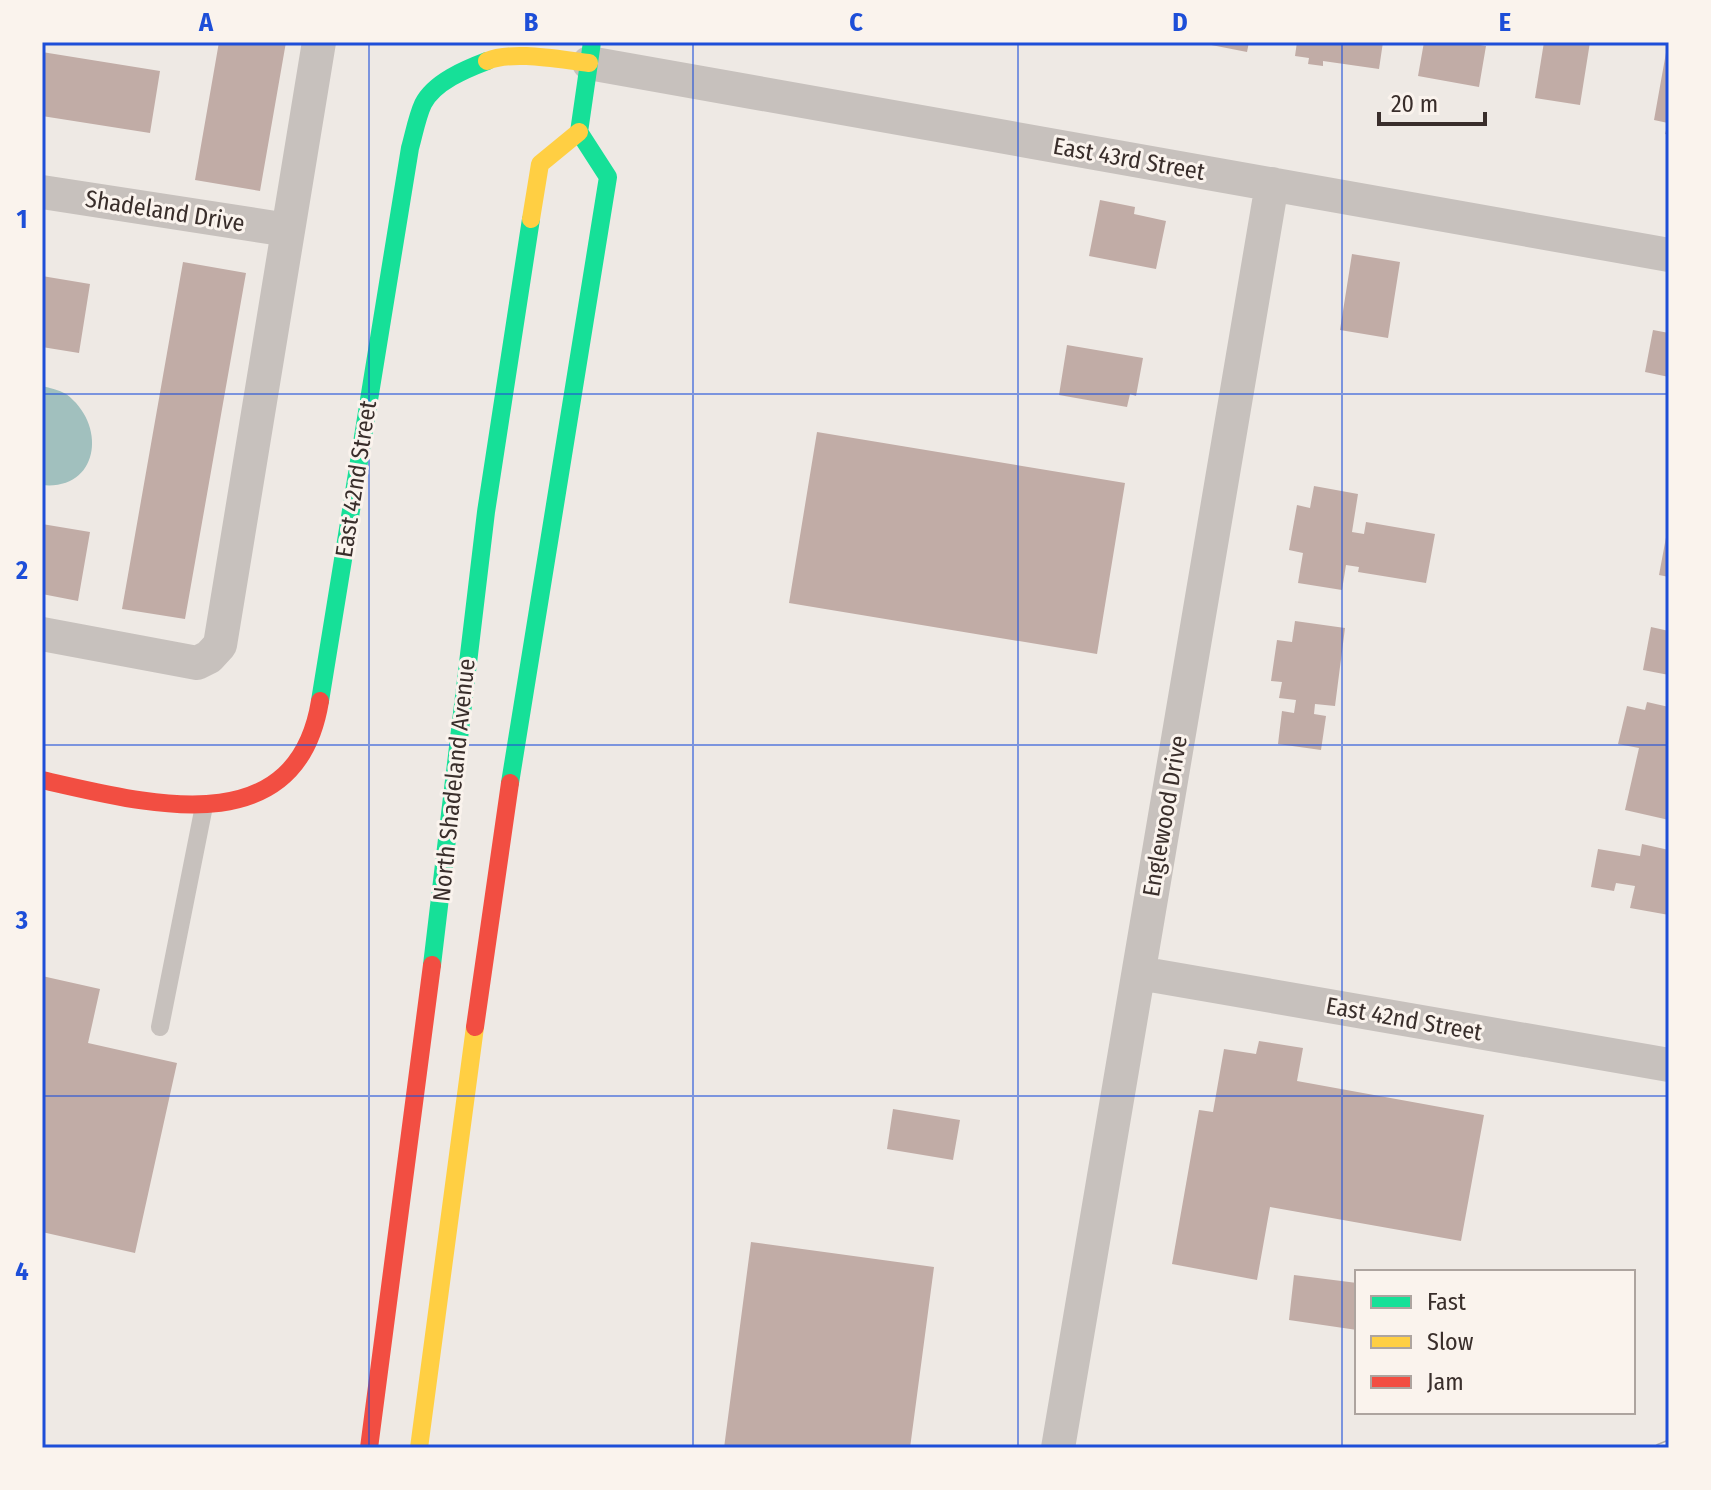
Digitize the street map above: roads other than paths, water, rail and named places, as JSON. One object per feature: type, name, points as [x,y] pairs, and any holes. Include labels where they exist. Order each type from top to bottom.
[{"type":"main road","points":[[579,132],[590,53]]},
{"type":"main road","name":"East 42nd Street","points":[[42,780],[149,802],[204,806],[233,804],[253,797],[276,784],[292,767],[318,712],[410,148],[424,102],[439,87],[465,70],[494,58],[590,53]]},
{"type":"main road","name":"North Shadeland Avenue","points":[[369,1448],[441,900],[486,512],[540,164],[579,132],[608,177],[500,845],[419,1448]]},
{"type":"street","points":[[42,634],[197,663],[217,650],[223,635],[319,42]]},
{"type":"street","name":"East 43rd Street","points":[[590,53],[1272,184],[1669,255]]},
{"type":"street","name":"Englewood Drive","points":[[1058,1448],[1272,184]]},
{"type":"street","name":"Shadeland Drive","points":[[42,192],[288,230]]},
{"type":"street","name":"East 42nd Street","points":[[1139,973],[1669,1065]]},
{"type":"lane","points":[[160,1027],[204,806]]},
{"type":"water","points":[[42,386],[66,394],[79,407],[88,422],[92,438],[86,467],[76,478],[61,484],[42,485]]},
{"type":"railway","points":[[1659,1448],[1669,1444]]}]
